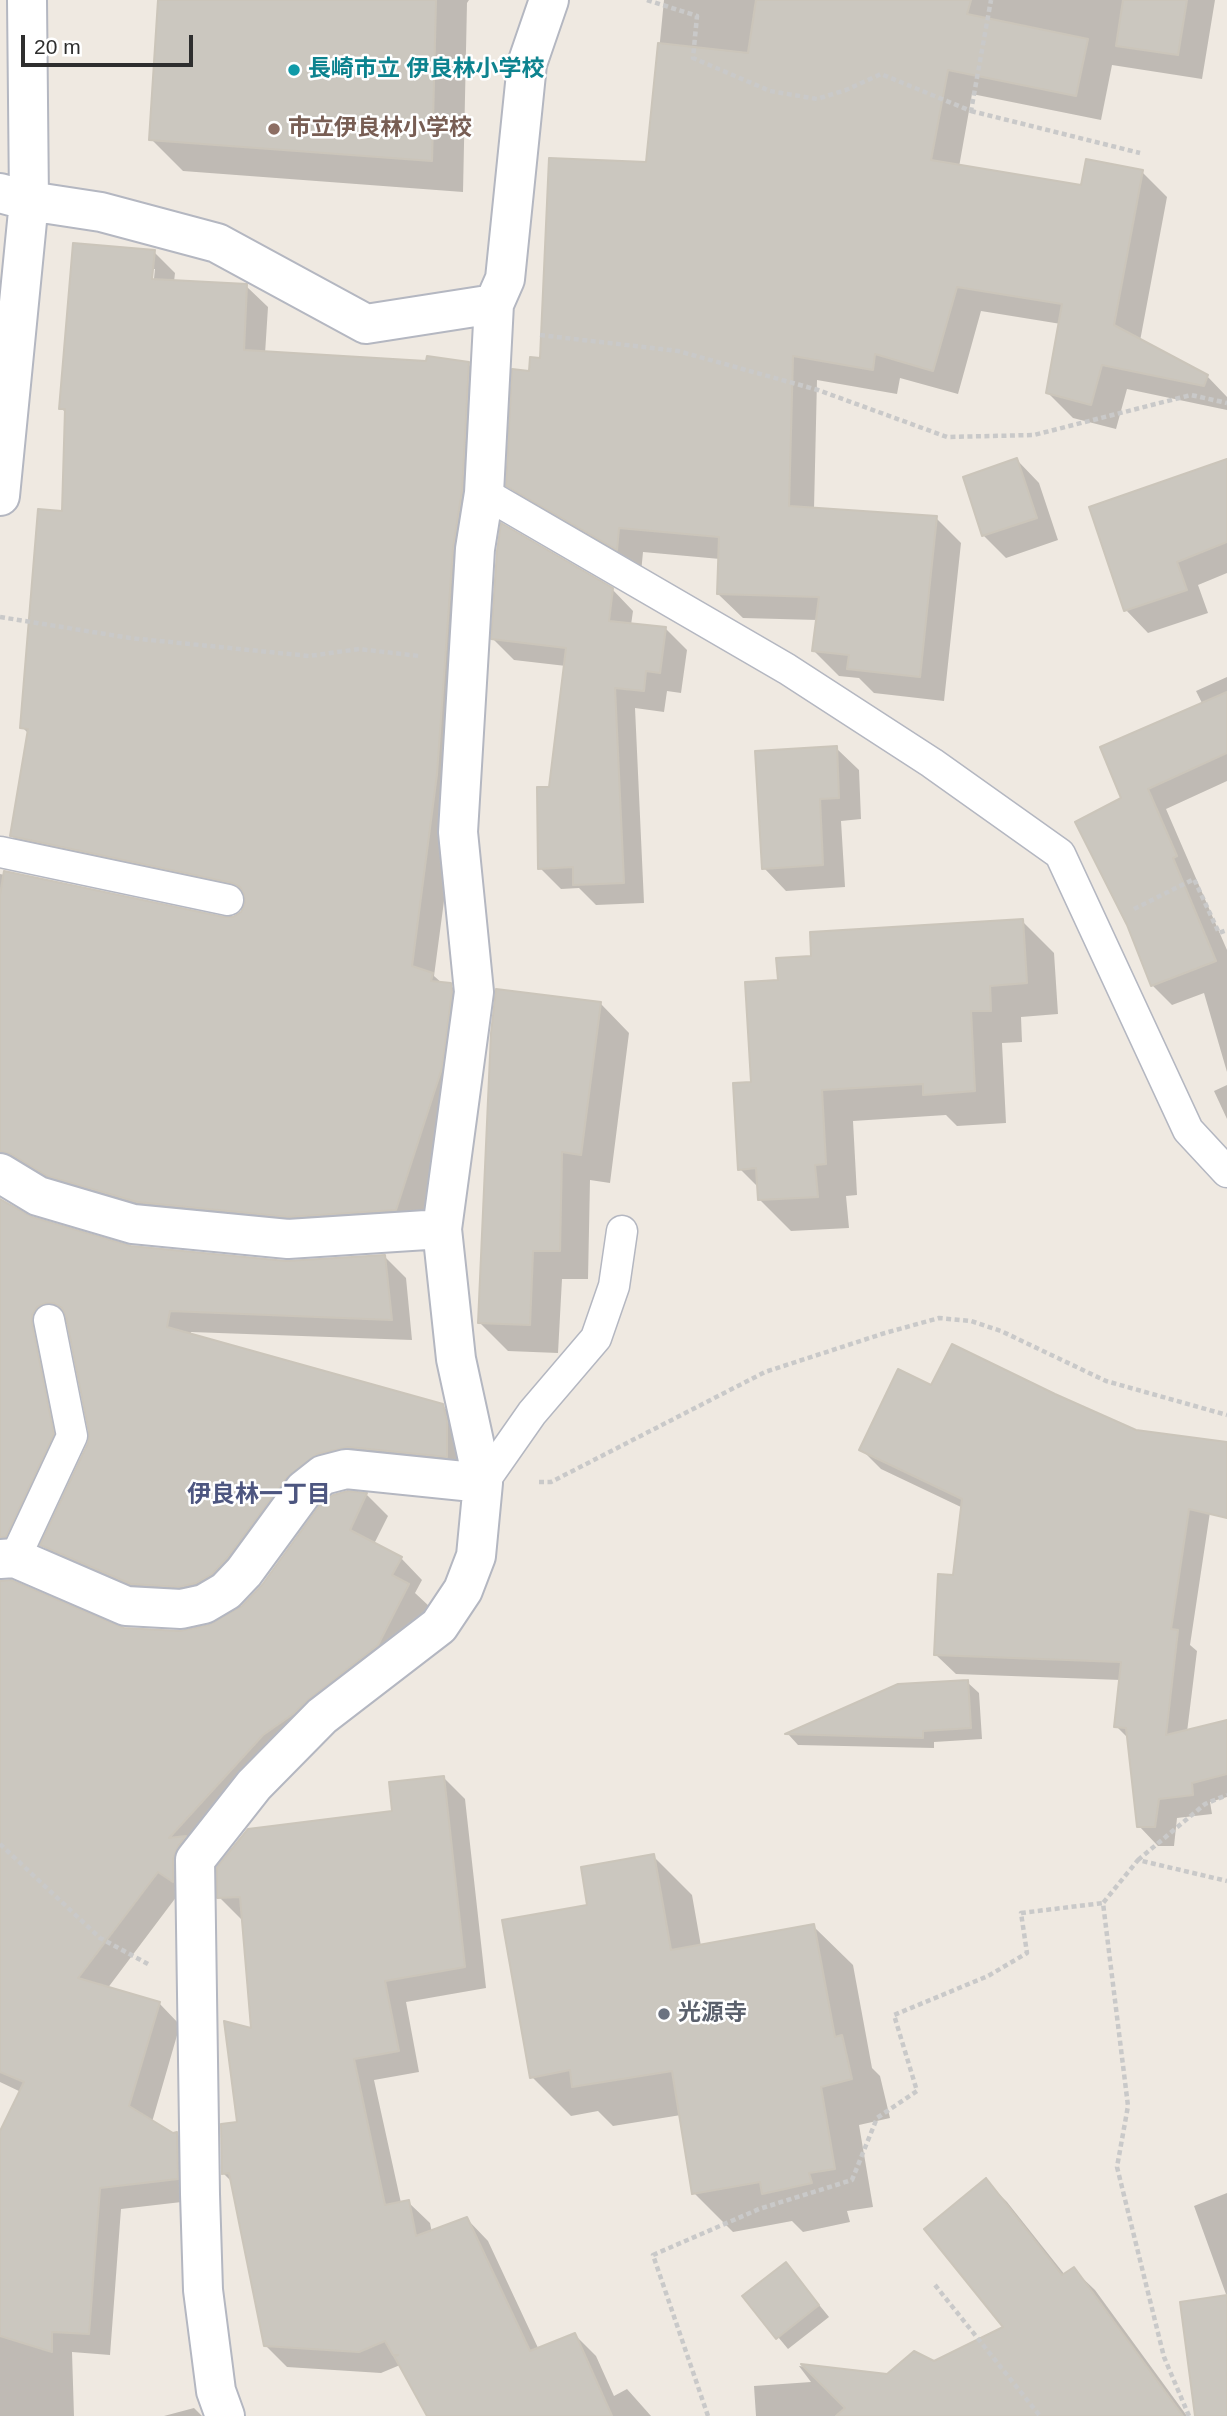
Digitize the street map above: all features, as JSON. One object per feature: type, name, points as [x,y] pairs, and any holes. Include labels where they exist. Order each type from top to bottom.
[{"type":"street","points":[[0,496],[14,197],[27,0]]},
{"type":"street","points":[[225,2416],[216,2391],[204,2290],[195,1860],[254,1785],[322,1716],[439,1626],[463,1590],[476,1556],[482,1483],[456,1359],[442,1229],[474,992],[458,832],[475,549],[484,493],[494,304],[505,279],[527,64],[548,0]]},
{"type":"street","points":[[14,197],[101,212],[216,243],[366,324],[494,304]]},
{"type":"street","points":[[0,1173],[38,1196],[133,1224],[288,1239],[442,1229]]},
{"type":"street","points":[[8,1559],[127,1606],[181,1609],[204,1604],[226,1591],[244,1572],[304,1490],[323,1475],[346,1469],[482,1483]]},
{"type":"lane","points":[[484,493],[787,669],[932,763],[1060,854],[1188,1130],[1227,1172]]},
{"type":"lane","points":[[0,852],[228,900]]},
{"type":"lane","points":[[482,1483],[532,1413],[596,1338],[614,1286],[622,1231]]},
{"type":"lane","points":[[8,1559],[72,1436],[49,1320]]},
{"type":"path","points":[[647,0],[697,16],[693,58],[770,91],[817,99],[846,90],[881,74],[971,111],[1140,152]]},
{"type":"path","points":[[971,111],[991,0]]},
{"type":"path","points":[[494,304],[516,332],[678,351],[818,390],[947,437],[1034,435],[1191,395],[1227,403]]},
{"type":"path","points":[[0,617],[130,638],[309,656],[359,649],[467,662]]},
{"type":"path","points":[[1094,928],[1194,879],[1219,933],[1227,930]]},
{"type":"path","points":[[482,1483],[551,1482],[765,1372],[939,1318],[971,1321],[1001,1331],[1106,1381],[1227,1415]]},
{"type":"path","points":[[708,2416],[653,2255],[759,2209],[852,2180],[877,2118],[917,2091],[894,2015],[988,1976],[1027,1953],[1021,1913],[1103,1903],[1138,1860],[1205,1804],[1227,1795]]},
{"type":"path","points":[[0,1844],[100,1938],[197,1992]]},
{"type":"path","points":[[1138,1860],[1227,1881]]},
{"type":"path","points":[[1103,1903],[1128,2106],[1116,2167],[1164,2357],[1189,2416]]},
{"type":"path","points":[[935,2285],[1040,2416]]},
{"type":"building","name":"長崎市立 伊良林小学校","points":[[158,0],[436,0],[432,161],[149,140]]},
{"type":"building","points":[[756,0],[971,0],[967,14],[1088,39],[1076,96],[948,70],[931,160],[1081,185],[1086,159],[1143,170],[1114,325],[1208,375],[1204,386],[1102,365],[1091,405],[1046,393],[1062,304],[957,287],[933,371],[875,354],[873,370],[793,356],[789,506],[937,516],[920,677],[847,669],[849,655],[812,651],[819,597],[717,594],[719,537],[619,528],[617,550],[506,486],[512,369],[529,371],[530,357],[540,358],[549,158],[646,162],[658,43],[748,53]]},
{"type":"building","points":[[1123,0],[1187,0],[1178,55],[1116,46]]},
{"type":"building","points":[[73,243],[155,250],[152,279],[247,284],[244,350],[426,361],[427,356],[469,362],[462,491],[453,548],[437,774],[412,966],[433,973],[431,981],[451,983],[452,992],[442,1068],[396,1210],[288,1217],[137,1202],[47,1176],[11,1154],[0,1151],[0,895],[4,871],[224,917],[233,917],[241,912],[245,903],[240,887],[232,883],[10,836],[28,729],[20,728],[38,509],[62,511],[65,409],[59,409]]},
{"type":"building","points":[[1017,458],[1037,518],[982,536],[963,477]]},
{"type":"building","points":[[1227,459],[1227,542],[1177,562],[1187,590],[1124,611],[1089,507]]},
{"type":"building","points":[[501,523],[613,588],[609,621],[666,627],[660,673],[646,671],[644,691],[615,688],[624,883],[573,885],[573,867],[538,869],[537,787],[549,787],[566,648],[491,639]]},
{"type":"building","points":[[1227,692],[1227,753],[1148,789],[1177,856],[1173,858],[1216,961],[1151,986],[1127,925],[1075,822],[1121,798],[1100,747]]},
{"type":"building","points":[[837,746],[839,798],[820,799],[823,865],[762,869],[755,751]]},
{"type":"building","points":[[1023,919],[1027,983],[990,986],[991,1011],[971,1011],[975,1091],[923,1095],[923,1084],[822,1090],[826,1164],[815,1165],[818,1197],[758,1200],[756,1168],[738,1170],[733,1083],[751,1082],[745,982],[778,980],[776,958],[811,956],[810,932]]},
{"type":"building","points":[[496,989],[601,1002],[581,1155],[562,1152],[560,1251],[533,1251],[530,1325],[478,1323],[491,1033]]},
{"type":"building","points":[[0,1199],[32,1217],[131,1246],[286,1261],[385,1255],[392,1320],[170,1311],[167,1327],[443,1404],[447,1421],[447,1457],[348,1447],[317,1454],[287,1477],[212,1574],[196,1583],[179,1587],[131,1584],[40,1545],[88,1443],[89,1433],[66,1317],[62,1308],[54,1303],[46,1303],[37,1307],[32,1315],[32,1323],[54,1434],[6,1537],[0,1537]]},
{"type":"building","points":[[952,1344],[1136,1430],[1227,1442],[1227,1518],[1189,1509],[1171,1629],[1178,1630],[1166,1735],[1227,1720],[1227,1774],[1192,1783],[1193,1795],[1159,1799],[1155,1827],[1137,1827],[1126,1728],[1114,1727],[1121,1662],[934,1655],[938,1574],[953,1575],[962,1499],[859,1450],[898,1369],[931,1385]]},
{"type":"building","points":[[348,1491],[367,1493],[350,1530],[402,1557],[392,1575],[409,1584],[378,1645],[263,1735],[169,1838],[186,1836],[173,1859],[173,1882],[158,1872],[78,1978],[160,2002],[129,2106],[173,2133],[177,2132],[178,2179],[100,2188],[89,2334],[52,2332],[52,2352],[0,2336],[0,2131],[24,2082],[0,2072],[0,1581],[11,1580],[124,1628],[180,1631],[209,1625],[242,1606],[262,1585],[320,1505],[333,1495]]},
{"type":"building","points":[[968,1680],[971,1728],[923,1731],[923,1738],[785,1734],[898,1684]]},
{"type":"building","points":[[444,1776],[465,1967],[385,1981],[399,2051],[354,2059],[385,2205],[409,2200],[416,2236],[467,2217],[530,2351],[575,2333],[612,2416],[427,2416],[394,2356],[398,2355],[393,2355],[385,2341],[359,2352],[264,2346],[229,2173],[222,2174],[221,2124],[237,2122],[224,2021],[251,2028],[240,1897],[217,1898],[217,1867],[248,1829],[392,1811],[389,1782]]},
{"type":"building","name":"光源寺","points":[[654,1854],[671,1950],[814,1924],[835,2037],[842,2035],[852,2079],[821,2087],[835,2169],[809,2173],[812,2183],[762,2194],[760,2182],[692,2194],[672,2071],[572,2087],[570,2070],[530,2078],[502,1920],[587,1905],[581,1867]]},
{"type":"building","points":[[986,2178],[1062,2275],[1074,2267],[1183,2416],[836,2416],[845,2408],[801,2364],[887,2374],[914,2351],[934,2361],[1003,2327],[924,2229]]},
{"type":"building","points":[[786,2262],[819,2305],[776,2339],[742,2296]]},
{"type":"building","points":[[1227,2295],[1227,2416],[1195,2416],[1180,2302]]},
{"type":"place","name":"長崎市立 伊良林小学校","points":[[294,70]]},
{"type":"place","name":"市立伊良林小学校","points":[[274,129]]},
{"type":"place","name":"光源寺","points":[[664,2014]]},
{"type":"district","name":"伊良林一丁目","points":[[259,1495]]}]
